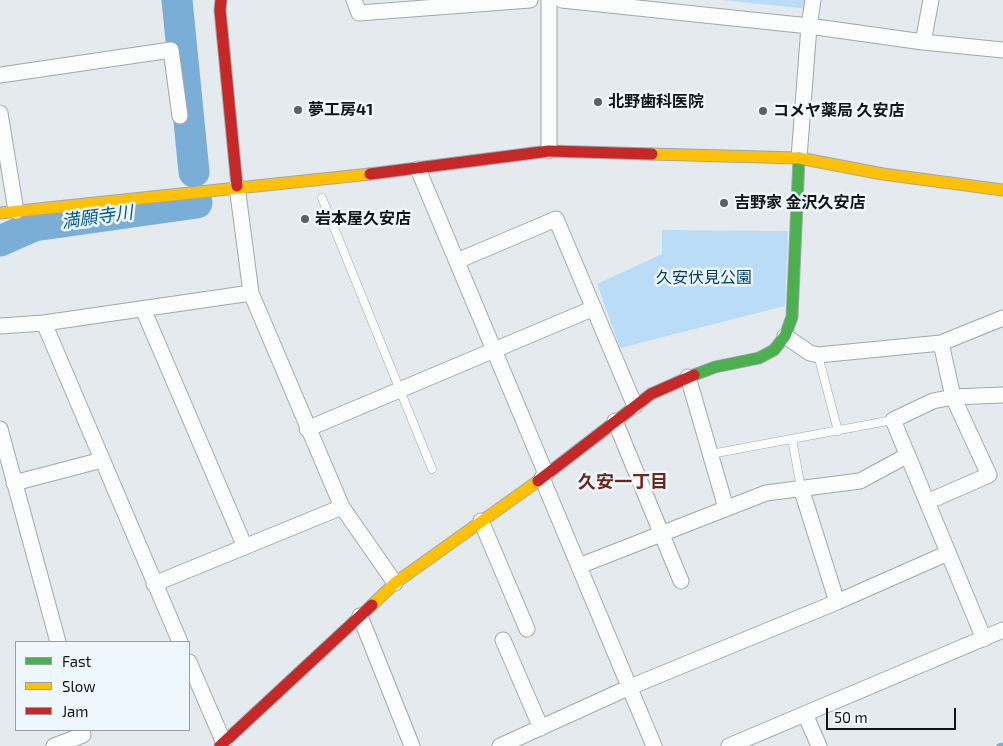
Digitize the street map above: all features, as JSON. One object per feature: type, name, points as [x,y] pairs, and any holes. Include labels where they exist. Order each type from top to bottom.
[{"type":"street","points":[[221,0],[220,10],[237,186],[251,293],[307,429],[342,506],[395,583]]},
{"type":"street","points":[[354,0],[359,13],[530,0]]},
{"type":"street","points":[[549,0],[549,150]]},
{"type":"street","points":[[562,0],[809,26],[924,42],[1003,50]]},
{"type":"street","points":[[190,664],[222,744],[395,583],[544,476],[651,394],[715,367],[759,358],[774,350],[785,336],[792,317],[799,158],[809,26],[813,0]]},
{"type":"street","points":[[924,42],[931,0]]},
{"type":"street","points":[[0,75],[171,50],[180,116]]},
{"type":"street","points":[[0,113],[16,211]]},
{"type":"street","points":[[0,213],[237,186],[418,169],[549,150],[799,158],[883,174],[1003,190]]},
{"type":"street","points":[[418,169],[654,746]]},
{"type":"street","points":[[457,261],[556,219],[635,406]]},
{"type":"street","points":[[0,326],[44,323],[251,293]]},
{"type":"street","points":[[307,429],[400,392],[594,308]]},
{"type":"street","points":[[143,309],[245,547]]},
{"type":"street","points":[[785,336],[810,353],[818,355],[941,343],[1003,318]]},
{"type":"street","points":[[44,323],[180,641]]},
{"type":"street","points":[[927,502],[989,475],[953,397],[941,343]]},
{"type":"street","points":[[688,377],[726,508]]},
{"type":"street","points":[[984,639],[893,420],[933,401],[953,397],[1003,395]]},
{"type":"street","points":[[614,421],[681,581]]},
{"type":"street","points":[[0,429],[58,641]]},
{"type":"street","points":[[579,566],[766,493],[860,481],[908,455]]},
{"type":"street","points":[[14,482],[102,460]]},
{"type":"street","points":[[801,488],[837,602]]},
{"type":"street","points":[[154,584],[342,506]]},
{"type":"street","points":[[481,521],[527,629]]},
{"type":"street","points":[[500,746],[630,688],[837,602],[948,553]]},
{"type":"street","points":[[359,617],[411,746]]},
{"type":"street","points":[[729,746],[1003,630]]},
{"type":"street","points":[[503,640],[541,728]]},
{"type":"street","points":[[805,714],[819,746]]},
{"type":"street","points":[[54,746],[83,737]]},
{"type":"lane","points":[[322,198],[432,469]]},
{"type":"lane","points":[[818,355],[838,431]]},
{"type":"lane","points":[[711,454],[893,420]]},
{"type":"lane","points":[[792,440],[801,488]]},
{"type":"green space","points":[[722,0],[810,0],[809,9]]},
{"type":"green space","name":"久安伏見公園","points":[[662,230],[788,231],[785,306],[620,348],[597,284],[662,254]]},
{"type":"waterway","name":"満願寺川","points":[[177,0],[194,172]]},
{"type":"waterway","name":"満願寺川","points":[[0,241],[34,226],[197,203]]},
{"type":"waterway","points":[[999,746],[1003,745]]},
{"type":"traffic: fast","points":[[694,375],[715,367],[759,358],[774,350],[785,336],[792,317],[799,158]]},
{"type":"traffic: slow","points":[[652,154],[799,158],[883,174],[1003,190]]},
{"type":"traffic: slow","points":[[0,213],[370,174]]},
{"type":"traffic: slow","points":[[372,605],[395,583],[538,481]]},
{"type":"traffic: jam","points":[[221,0],[220,10],[237,186]]},
{"type":"traffic: jam","points":[[370,174],[549,151],[652,154]]},
{"type":"traffic: jam","points":[[538,481],[651,394],[694,375]]},
{"type":"traffic: jam","points":[[220,746],[372,605]]},
{"type":"place","name":"北野歯科医院","points":[[598,102]]},
{"type":"place","name":"夢工房41","points":[[298,110]]},
{"type":"place","name":"コメヤ薬局 久安店","points":[[763,111]]},
{"type":"place","name":"吉野家 金沢久安店","points":[[724,203]]},
{"type":"place","name":"岩本屋久安店","points":[[305,219]]},
{"type":"district","name":"久安一丁目","points":[[623,482]]}]
